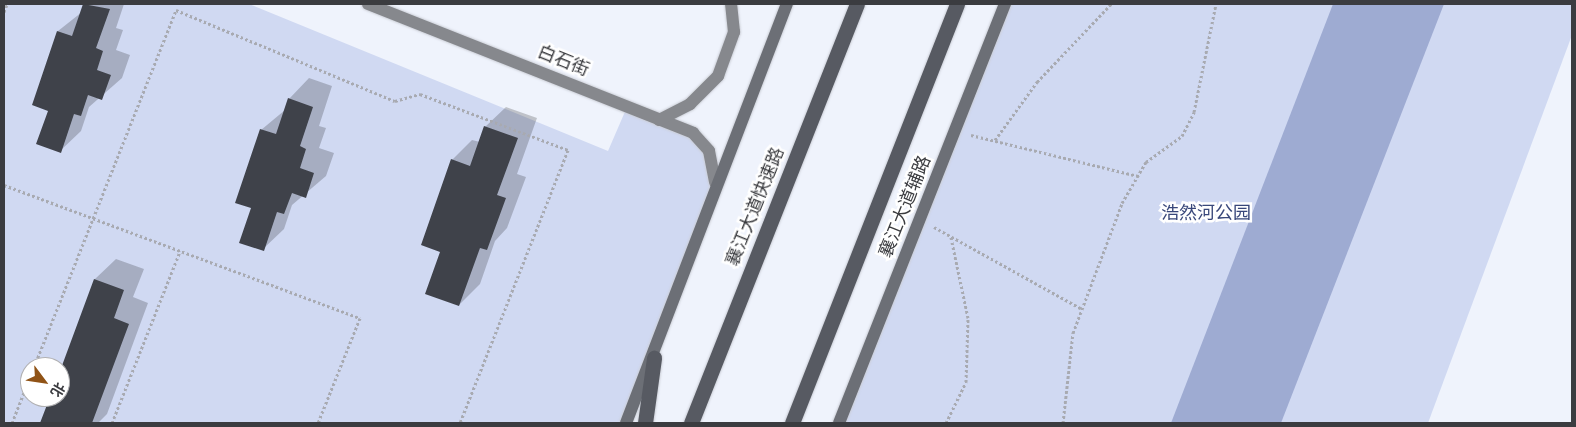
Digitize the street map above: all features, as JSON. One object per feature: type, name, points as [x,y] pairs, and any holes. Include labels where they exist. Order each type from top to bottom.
[{"type":"highway","name":"襄江大道快速路","points":[[691,423],[857,4]]},
{"type":"highway","points":[[792,423],[957,4]]},
{"type":"highway","points":[[646,423],[654,358]]},
{"type":"main road","points":[[626,423],[654,358],[715,182],[787,4]]},
{"type":"main road","name":"襄江大道辅路","points":[[839,423],[1005,4]]},
{"type":"street","name":"白石街","points":[[368,4],[693,133],[709,151],[715,182]]},
{"type":"street","points":[[659,120],[690,104],[718,76],[734,32],[731,4]]},
{"type":"path","points":[[4,12],[7,4]]},
{"type":"path","points":[[995,140],[1037,82],[1111,4]]},
{"type":"path","points":[[1063,423],[1073,333],[1122,203],[1146,162],[1182,136],[1194,112],[1216,4]]},
{"type":"path","points":[[38,357],[176,10],[395,101],[420,94],[568,150],[460,423]]},
{"type":"path","points":[[954,131],[1138,176]]},
{"type":"path","points":[[4,185],[360,318],[318,423]]},
{"type":"path","points":[[920,219],[1082,309]]},
{"type":"path","points":[[946,423],[966,382],[968,318],[952,236]]},
{"type":"path","points":[[112,423],[180,251]]},
{"type":"path","points":[[12,423],[20,403]]},
{"type":"green space","points":[[4,4],[249,4],[608,151],[627,107],[693,133],[709,151],[715,182],[626,423],[4,423]]},
{"type":"green space","name":"浩然河公园","points":[[1005,4],[1572,4],[1572,35],[1428,423],[839,423]]},
{"type":"shaded area","points":[[1333,4],[1444,4],[1281,423],[1171,423]]},
{"type":"building","points":[[83,4],[110,9],[96,48],[103,51],[97,70],[111,75],[102,100],[88,95],[81,116],[74,114],[61,153],[36,144],[48,111],[32,105],[57,31],[72,36]]},
{"type":"building","points":[[288,98],[313,107],[300,146],[306,149],[300,168],[314,173],[306,198],[292,193],[284,214],[277,212],[264,251],[239,243],[251,208],[235,203],[260,129],[276,134]]},
{"type":"building","points":[[484,126],[518,138],[497,195],[506,198],[487,250],[480,248],[459,306],[425,294],[440,252],[421,245],[451,159],[470,166]]},
{"type":"building","points":[[94,279],[124,290],[114,318],[129,324],[92,423],[40,423],[46,407],[70,407],[70,357],[65,357]]}]
